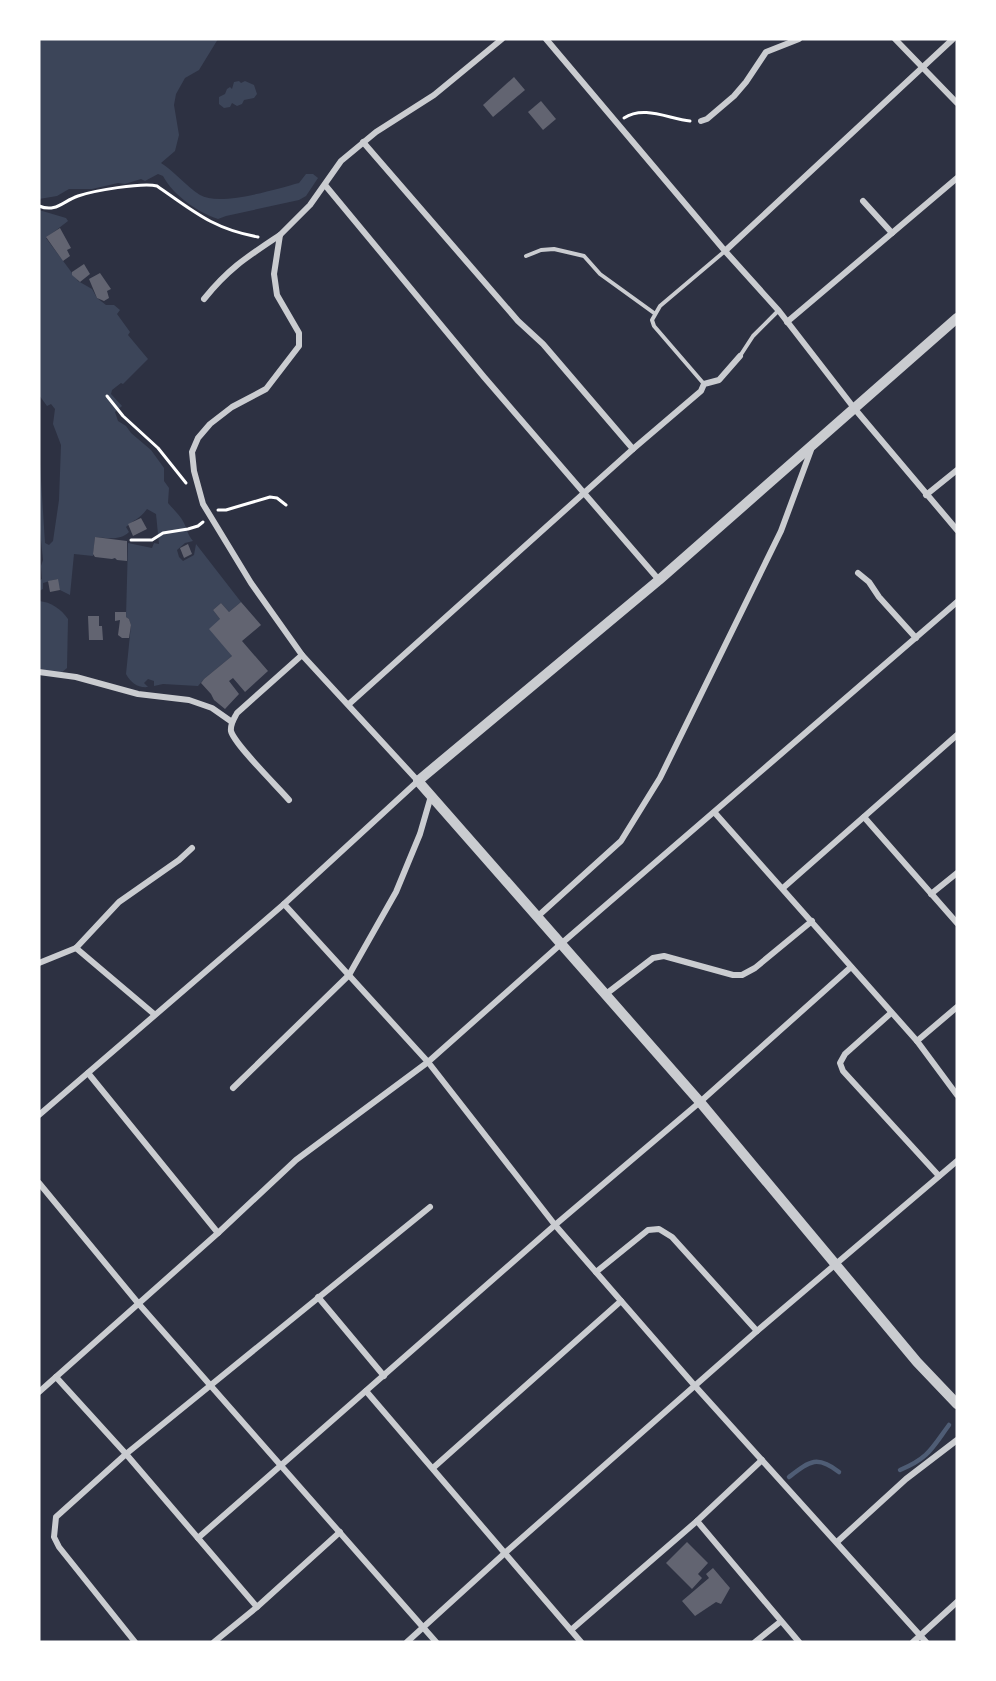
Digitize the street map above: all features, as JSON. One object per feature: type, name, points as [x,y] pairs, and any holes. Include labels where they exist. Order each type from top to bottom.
[{"type":"street","points":[[204,299],[227,272],[252,252],[280,235],[310,205],[340,161],[363,142],[434,95],[502,39]]},
{"type":"street","points":[[546,39],[725,251],[779,310],[855,408],[957,530]]},
{"type":"street","points":[[701,121],[707,119],[734,96],[766,52],[800,39]]},
{"type":"street","points":[[895,39],[957,103]]},
{"type":"street","points":[[725,251],[953,39]]},
{"type":"street","points":[[363,142],[518,321],[543,344],[633,449]]},
{"type":"street","points":[[787,322],[957,178]]},
{"type":"street","points":[[325,185],[484,377],[659,580]]},
{"type":"street","points":[[863,201],[892,233]]},
{"type":"street","points":[[280,235],[274,274],[277,295],[299,333],[299,346],[266,389],[232,406],[210,424],[198,438],[192,452],[194,471],[203,504],[251,584],[302,655],[431,795],[606,994],[700,1102],[917,1362],[957,1404]]},
{"type":"street","points":[[39,1115],[284,903],[418,781],[659,580],[957,318]]},
{"type":"street","points":[[349,704],[633,449],[701,391],[704,384],[719,380],[740,356]]},
{"type":"street","points":[[537,917],[621,841],[660,778],[781,531],[812,445]]},
{"type":"street","points":[[926,495],[957,470]]},
{"type":"street","points":[[858,573],[869,582],[879,597],[916,638]]},
{"type":"street","points":[[39,1392],[218,1233],[296,1160],[428,1062],[957,602]]},
{"type":"street","points":[[289,800],[238,743],[231,732],[232,722],[237,713],[302,655]]},
{"type":"street","points":[[39,672],[76,676],[138,694],[189,700],[212,708],[232,722]]},
{"type":"street","points":[[783,888],[957,735]]},
{"type":"street","points":[[233,1088],[349,975],[396,892],[420,834],[431,795]]},
{"type":"street","points":[[715,813],[917,1041],[957,1095]]},
{"type":"street","points":[[864,817],[957,923]]},
{"type":"street","points":[[39,962],[76,948],[119,902],[179,860],[192,848]]},
{"type":"street","points":[[932,894],[957,873]]},
{"type":"street","points":[[284,903],[428,1062],[555,1225],[695,1386],[926,1642]]},
{"type":"street","points":[[606,994],[652,958],[664,956],[733,975],[742,975],[755,968],[812,921]]},
{"type":"street","points":[[76,948],[154,1014]]},
{"type":"street","points":[[198,1538],[555,1225],[700,1102],[851,967]]},
{"type":"street","points":[[917,1041],[957,1007]]},
{"type":"street","points":[[891,1012],[845,1054],[840,1063],[843,1071],[939,1176]]},
{"type":"street","points":[[88,1073],[218,1233]]},
{"type":"street","points":[[407,1642],[757,1331],[957,1161]]},
{"type":"street","points":[[39,1183],[138,1303],[436,1642]]},
{"type":"street","points":[[135,1642],[66,1556],[54,1537],[56,1517],[126,1454],[210,1384],[430,1207]]},
{"type":"street","points":[[596,1272],[648,1230],[659,1229],[672,1238],[757,1331]]},
{"type":"street","points":[[318,1297],[384,1376]]},
{"type":"street","points":[[433,1468],[621,1300]]},
{"type":"street","points":[[56,1377],[126,1454],[257,1607]]},
{"type":"street","points":[[366,1391],[581,1642]]},
{"type":"street","points":[[837,1542],[906,1479],[957,1440]]},
{"type":"street","points":[[571,1630],[697,1521],[762,1460]]},
{"type":"street","points":[[697,1521],[799,1642]]},
{"type":"street","points":[[214,1642],[257,1607],[340,1532]]},
{"type":"street","points":[[913,1642],[957,1602]]},
{"type":"street","points":[[755,1642],[780,1622]]},
{"type":"lane","points":[[526,256],[541,250],[554,249],[584,256],[600,274],[654,314]]},
{"type":"lane","points":[[704,384],[654,326],[652,320],[660,306],[725,251]]},
{"type":"lane","points":[[740,356],[753,336],[779,310]]},
{"type":"path","points":[[617,123],[626,116],[644,111],[701,121]]},
{"type":"path","points":[[39,206],[47,209],[60,207],[77,196],[138,185],[152,185],[157,186],[214,225],[237,233],[273,240]]},
{"type":"path","points":[[107,396],[123,416],[158,448],[189,486]]},
{"type":"path","points":[[203,504],[218,510],[226,510],[270,496],[278,498],[286,505]]},
{"type":"path","points":[[131,540],[152,540],[163,533],[198,526],[210,516]]},
{"type":"shaded area","points":[[39,39],[218,39],[199,70],[185,78],[176,94],[174,105],[179,135],[175,151],[161,163],[200,195],[209,198],[234,198],[263,193],[299,183],[306,174],[313,174],[318,178],[306,196],[299,200],[218,219],[186,202],[163,176],[158,174],[145,181],[141,179],[92,189],[69,189],[57,196],[39,199]]},
{"type":"shaded area","points":[[234,82],[254,85],[257,94],[254,98],[244,100],[242,104],[237,106],[232,103],[230,107],[224,108],[219,104],[219,97],[225,94],[230,87],[232,89]]},
{"type":"shaded area","points":[[39,210],[66,218],[68,221],[46,238],[78,281],[92,289],[97,298],[106,305],[114,305],[120,310],[117,314],[130,332],[128,335],[148,359],[123,384],[121,383],[112,390],[111,394],[122,406],[115,412],[118,421],[151,450],[164,468],[164,481],[169,488],[168,503],[182,520],[193,541],[185,543],[177,550],[179,557],[183,561],[194,555],[196,544],[241,602],[229,612],[221,603],[213,610],[220,619],[232,656],[198,686],[163,684],[154,686],[154,681],[148,679],[144,683],[148,687],[141,687],[126,674],[131,625],[126,617],[128,543],[152,548],[154,543],[159,544],[156,514],[147,509],[126,527],[129,532],[122,537],[95,537],[93,556],[74,554],[70,595],[60,590],[57,579],[43,583],[43,589],[39,591],[43,560],[39,520],[39,448],[45,543],[49,545],[53,541],[59,500],[61,445],[53,424],[55,409],[51,404],[47,406],[39,395]]},
{"type":"shaded area","points":[[39,601],[55,607],[68,619],[67,668],[61,673],[39,669]]},
{"type":"building","points":[[514,77],[525,90],[493,117],[483,105]]},
{"type":"building","points":[[541,101],[556,119],[543,130],[528,112]]},
{"type":"building","points":[[60,228],[71,248],[67,250],[70,256],[63,261],[46,237]]},
{"type":"building","points":[[84,264],[90,274],[80,282],[72,275],[72,272]]},
{"type":"building","points":[[100,273],[111,289],[107,291],[109,298],[104,301],[97,298],[89,279]]},
{"type":"building","points":[[141,518],[147,529],[133,536],[128,524]]},
{"type":"building","points":[[95,537],[127,541],[127,561],[95,557],[93,554]]},
{"type":"building","points":[[188,544],[192,554],[184,558],[180,548]]},
{"type":"building","points":[[58,579],[60,590],[50,592],[48,581]]},
{"type":"building","points":[[241,602],[261,625],[242,641],[268,671],[245,692],[233,678],[229,681],[239,694],[225,709],[214,700],[201,683],[232,656],[209,629],[220,619],[213,610],[221,603],[229,612]]},
{"type":"building","points":[[115,612],[126,612],[131,625],[129,638],[122,638],[118,635],[120,620],[115,621]]},
{"type":"building","points":[[88,616],[99,616],[103,640],[89,640]]},
{"type":"building","points":[[687,1542],[708,1563],[698,1574],[702,1578],[692,1589],[666,1563]]},
{"type":"building","points":[[713,1568],[730,1588],[721,1604],[716,1602],[695,1616],[682,1601],[709,1578],[706,1574]]},
{"type":"waterway","points":[[900,1470],[924,1457],[949,1425]]},
{"type":"waterway","points":[[789,1477],[814,1462],[825,1463],[839,1472]]}]
